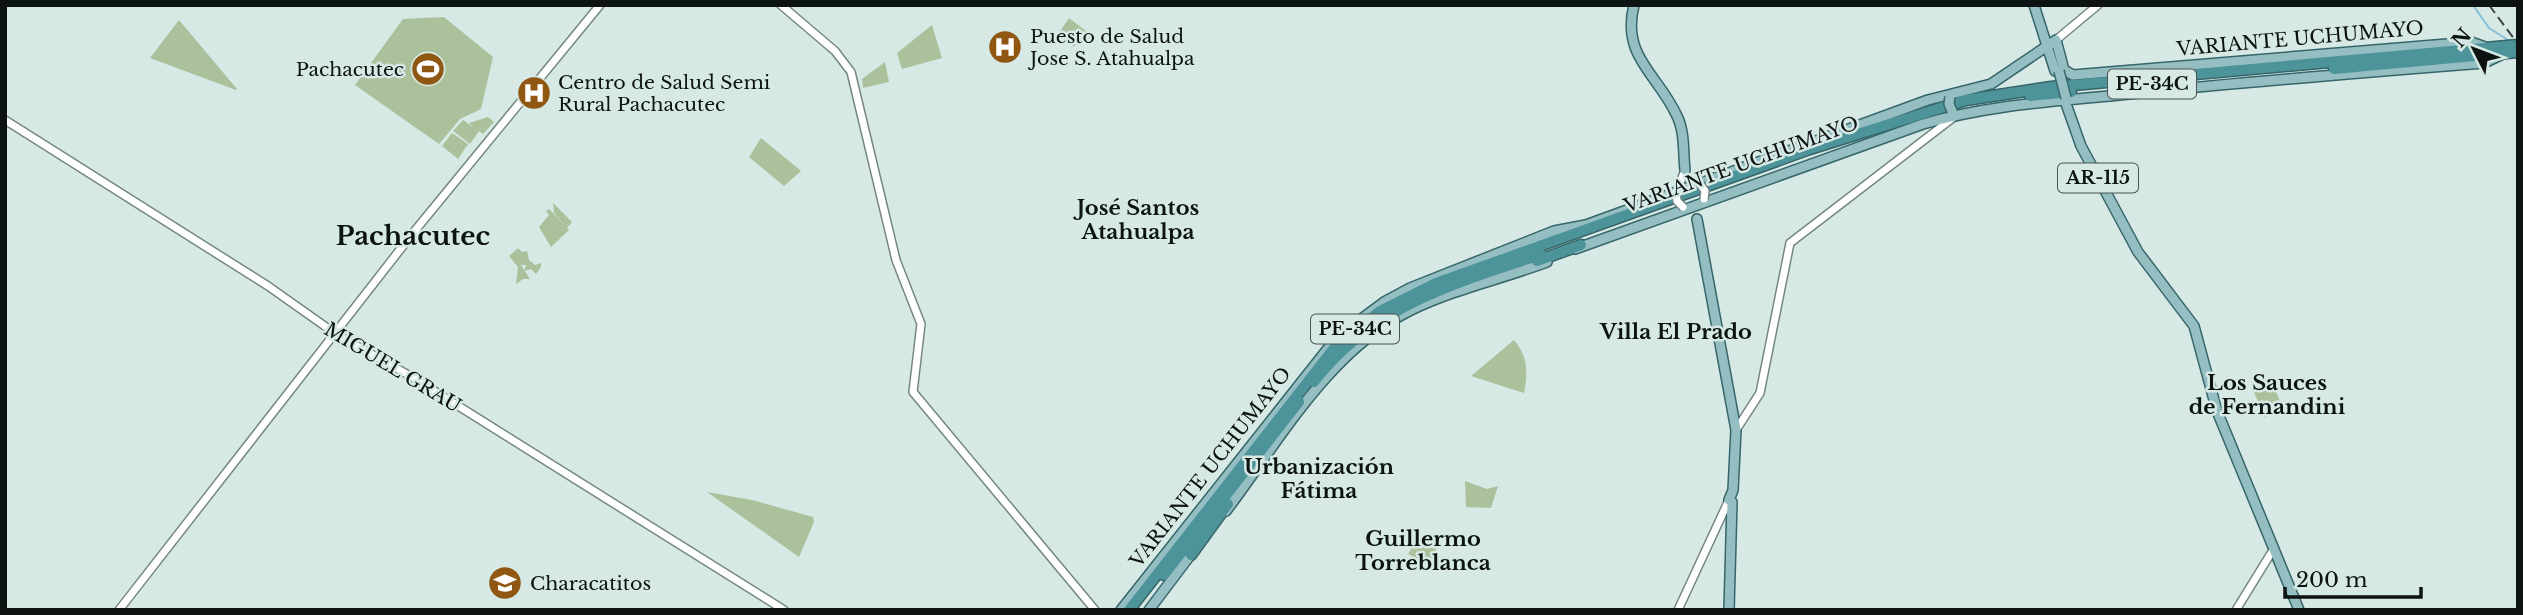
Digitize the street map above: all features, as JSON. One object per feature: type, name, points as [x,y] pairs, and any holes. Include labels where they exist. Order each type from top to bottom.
[{"type":"highway","name":"VARIANTE UCHUMAYO","points":[[1129,610],[1320,364],[1343,339],[1402,298],[1810,149],[1966,100],[2051,87],[2486,48],[2513,49]]},
{"type":"highway","name":"VARIANTE UCHUMAYO","points":[[1137,610],[1317,378],[1352,341],[1406,304],[1462,281],[1809,157],[1967,105],[2513,49]]},
{"type":"highway","points":[[1479,268],[1497,258],[1586,225]]},
{"type":"highway","points":[[1462,281],[1495,276],[1581,245]]},
{"type":"highway","points":[[1191,555],[1239,489],[1253,461]]},
{"type":"main road","points":[[1634,5],[1629,30],[1634,49],[1679,118],[1685,170]]},
{"type":"main road","points":[[2034,5],[2042,35],[2051,43],[2065,99]]},
{"type":"main road","name":"VARIANTE UCHUMAYO","points":[[2051,43],[2070,75],[2471,42],[2486,48]]},
{"type":"main road","points":[[1954,113],[1949,104],[1951,95],[1991,84],[2051,43]]},
{"type":"main road","name":"VARIANTE UCHUMAYO","points":[[1149,610],[1322,383],[1363,342],[1423,304],[1548,262],[1581,245],[1703,200],[1954,113],[2166,88],[2484,63],[2513,49]]},
{"type":"main road","points":[[2164,69],[2166,88]]},
{"type":"main road","name":"VARIANTE UCHUMAYO","points":[[1121,610],[1328,346],[1362,316],[1410,288],[1554,231],[1586,225],[1951,95]]},
{"type":"main road","name":"AR-115","points":[[2065,99],[2081,146],[2138,252],[2194,326],[2217,411],[2299,610]]},
{"type":"main road","points":[[1697,219],[1736,430],[1733,490],[1729,500],[1732,502],[1729,610]]},
{"type":"street","points":[[119,610],[413,233],[600,5]]},
{"type":"street","points":[[781,5],[835,51],[850,72],[896,260],[921,324],[913,392],[1095,610]]},
{"type":"street","points":[[2051,43],[2098,5]]},
{"type":"street","points":[[1736,430],[1760,393],[1790,243],[1954,113]]},
{"type":"street","name":"MIGUEL GRAU","points":[[5,120],[268,286],[336,334],[412,377],[784,610]]},
{"type":"street","points":[[1685,170],[1689,179],[1705,191],[1697,219],[1677,201],[1677,192],[1685,170]]},
{"type":"street","points":[[1678,610],[1729,500]]},
{"type":"street","points":[[2236,610],[2273,550]]},
{"type":"green space","name":"Pachacutec","points":[[444,17],[493,57],[481,109],[460,119],[439,144],[355,85],[403,19]]},
{"type":"green space","points":[[1069,18],[1086,31],[1074,47],[1059,33]]},
{"type":"green space","points":[[179,20],[237,89],[236,90],[150,58]]},
{"type":"green space","points":[[932,25],[942,58],[902,69],[897,53]]},
{"type":"green space","points":[[885,62],[889,82],[863,88],[862,79]]},
{"type":"green space","points":[[488,117],[494,122],[483,134],[479,131],[470,144],[453,131],[463,120],[474,128],[469,123]]},
{"type":"green space","points":[[452,133],[468,144],[458,159],[442,146]]},
{"type":"green space","points":[[761,138],[801,171],[784,186],[749,157]]},
{"type":"green space","points":[[553,203],[572,222],[567,228],[569,230],[551,247],[539,227],[549,215],[546,211],[549,209],[564,224],[554,213]]},
{"type":"green space","points":[[518,248],[522,252],[527,251],[529,260],[535,265],[541,263],[541,267],[536,274],[531,269],[525,271],[530,279],[523,279],[516,284],[518,267],[509,256]]},
{"type":"green space","points":[[1514,340],[1526,365],[1524,393],[1471,376]]},
{"type":"green space","points":[[2271,380],[2280,401],[2265,418],[2253,390]]},
{"type":"green space","points":[[1465,481],[1487,489],[1498,486],[1491,508],[1466,507]]},
{"type":"green space","points":[[707,492],[752,500],[813,517],[814,522],[799,557]]},
{"type":"green space","points":[[1419,535],[1439,544],[1428,564],[1408,554]]},
{"type":"waterway","points":[[2473,5],[2489,28],[2508,40]]},
{"type":"railway","points":[[2489,5],[2518,44]]},
{"type":"place","name":"Puesto de Salud Jose S. Atahualpa","points":[[1005,47]]},
{"type":"place","name":"Pachacutec","points":[[428,69]]},
{"type":"place","name":"Centro de Salud Semi Rural Pachacutec","points":[[534,93]]},
{"type":"place","name":"Characatitos","points":[[505,583]]},
{"type":"district","name":"José Santos Atahualpa","points":[[1138,220]]},
{"type":"district","name":"Pachacutec","points":[[413,236]]},
{"type":"district","name":"Villa El Prado","points":[[1676,332]]},
{"type":"district","name":"Los Sauces de Fernandini","points":[[2267,395]]},
{"type":"district","name":"Urbanización Fátima","points":[[1319,479]]},
{"type":"district","name":"Guillermo Torreblanca","points":[[1423,551]]}]
